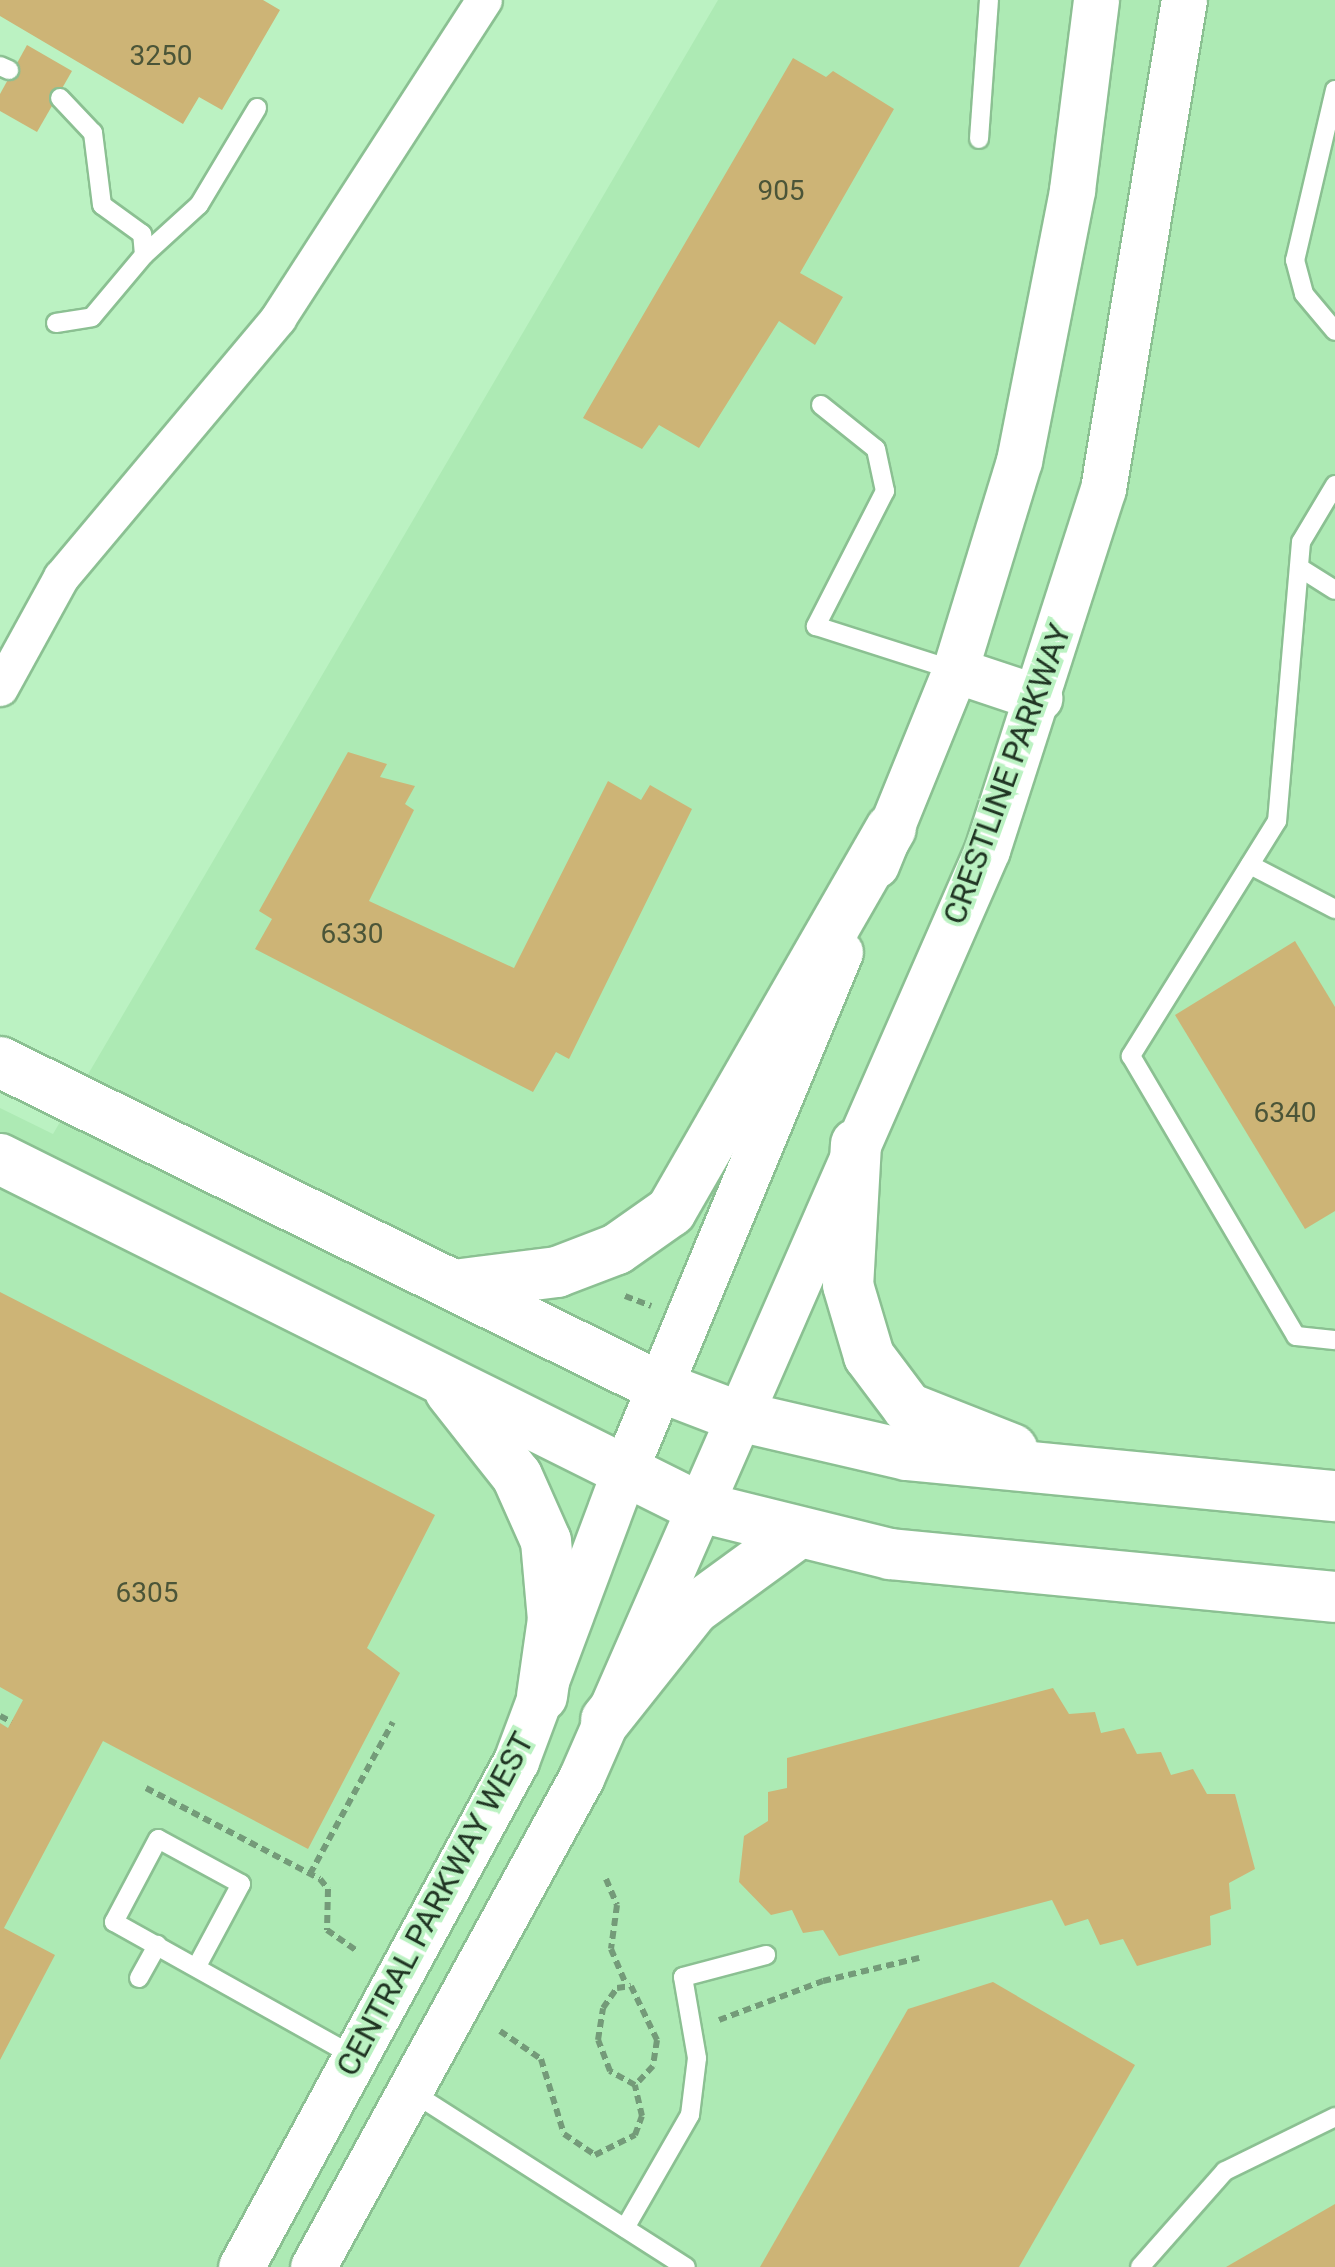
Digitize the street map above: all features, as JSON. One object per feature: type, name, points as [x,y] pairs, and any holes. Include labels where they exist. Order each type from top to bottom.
[{"type":"main road","points":[[454,1285],[557,1272],[617,1248],[670,1210],[891,829]]},
{"type":"main road","points":[[0,1062],[658,1386],[734,1415],[906,1455],[1335,1496]]},
{"type":"main road","points":[[856,1144],[848,1284],[869,1356],[908,1408],[1063,1470]]},
{"type":"main road","points":[[0,1159],[696,1506],[794,1536],[890,1554],[1335,1596]]},
{"type":"main road","points":[[441,1380],[516,1476],[546,1541],[553,1619],[542,1696]]},
{"type":"main road","points":[[606,1720],[694,1610],[794,1536]]},
{"type":"street","points":[[0,688],[61,577],[278,318],[484,0]]},
{"type":"street","points":[[624,1472],[955,670],[1022,446],[1072,190],[1096,0]]},
{"type":"street","name":"CRESTLINE PARKWAY","points":[[696,1506],[987,850],[1039,698],[1103,489],[1184,0]]},
{"type":"street","points":[[955,670],[1039,698]]},
{"type":"street","name":"CENTRAL PARKWAY WEST","points":[[242,2259],[487,1818],[542,1696],[624,1472]]},
{"type":"street","points":[[606,1720],[696,1506]]},
{"type":"street","name":"CENTRAL PARKWAY WEST","points":[[313,2267],[492,1948],[606,1720]]},
{"type":"street","points":[[356,2057],[412,2091]]},
{"type":"lane","points":[[979,139],[989,0]]},
{"type":"lane","points":[[1335,90],[1295,260],[1304,294],[1335,332]]},
{"type":"lane","points":[[60,98],[93,133],[102,205],[142,234],[144,255]]},
{"type":"lane","points":[[56,323],[92,317],[144,255],[199,205],[257,108]]},
{"type":"lane","points":[[821,404],[876,449],[884,491],[816,626],[955,670]]},
{"type":"lane","points":[[1335,486],[1302,542],[1278,821],[1131,1056],[1296,1336],[1335,1340]]},
{"type":"lane","points":[[1300,568],[1335,590]]},
{"type":"lane","points":[[1250,864],[1335,909]]},
{"type":"lane","points":[[197,1966],[241,1884],[158,1839],[114,1922],[356,2057]]},
{"type":"lane","points":[[139,1978],[158,1945]]},
{"type":"lane","points":[[625,2228],[690,2115],[697,2058],[683,1977],[766,1955]]},
{"type":"lane","points":[[412,2091],[686,2267]]},
{"type":"lane","points":[[1140,2267],[1225,2171],[1335,2116]]},
{"type":"path","points":[[612,1291],[658,1310]]},
{"type":"path","points":[[0,1716],[12,1722]]},
{"type":"path","points":[[310,1874],[393,1722]]},
{"type":"path","points":[[606,1878],[617,1905],[611,1949],[626,1984],[642,1997],[656,2040],[652,2066],[635,2085]]},
{"type":"path","points":[[718,2020],[823,1981],[919,1958]]},
{"type":"path","points":[[500,2031],[541,2058],[564,2134],[595,2155],[635,2135],[642,2116],[635,2085],[610,2071],[598,2040],[602,2008],[626,1984]]},
{"type":"shaded area","points":[[718,0],[1335,0],[1335,2267],[0,2267],[0,1108],[53,1134]]},
{"type":"building","points":[[0,0],[263,0],[280,10],[222,110],[199,97],[183,124],[0,16]]},
{"type":"building","points":[[27,45],[72,71],[37,132],[0,111],[0,94]]},
{"type":"building","points":[[793,58],[826,77],[833,71],[894,109],[800,273],[843,297],[815,345],[779,321],[699,448],[659,425],[642,449],[583,418]]},
{"type":"building","points":[[348,752],[387,764],[380,777],[415,786],[405,804],[414,810],[369,901],[514,968],[608,781],[641,800],[650,785],[692,809],[569,1059],[556,1052],[533,1092],[255,949],[272,919],[259,911]]},
{"type":"building","points":[[1295,941],[1335,1007],[1335,1211],[1305,1229],[1175,1015]]},
{"type":"building","points":[[0,1292],[435,1515],[367,1648],[400,1673],[308,1849],[103,1741],[4,1928],[55,1955],[0,2060],[0,1723],[8,1728],[23,1700],[0,1687]]},
{"type":"building","points":[[1053,1688],[1069,1714],[1095,1712],[1101,1733],[1124,1728],[1137,1754],[1161,1752],[1171,1775],[1193,1769],[1207,1794],[1235,1794],[1255,1869],[1229,1883],[1231,1909],[1210,1916],[1211,1945],[1137,1966],[1123,1939],[1100,1945],[1088,1919],[1065,1926],[1052,1900],[839,1956],[823,1930],[803,1933],[792,1910],[771,1915],[739,1882],[744,1836],[768,1821],[768,1792],[787,1788],[787,1758]]},
{"type":"building","points":[[993,1982],[1135,2065],[1019,2267],[760,2267],[908,2009]]},
{"type":"building","points":[[1335,2204],[1335,2267],[1226,2267]]}]
